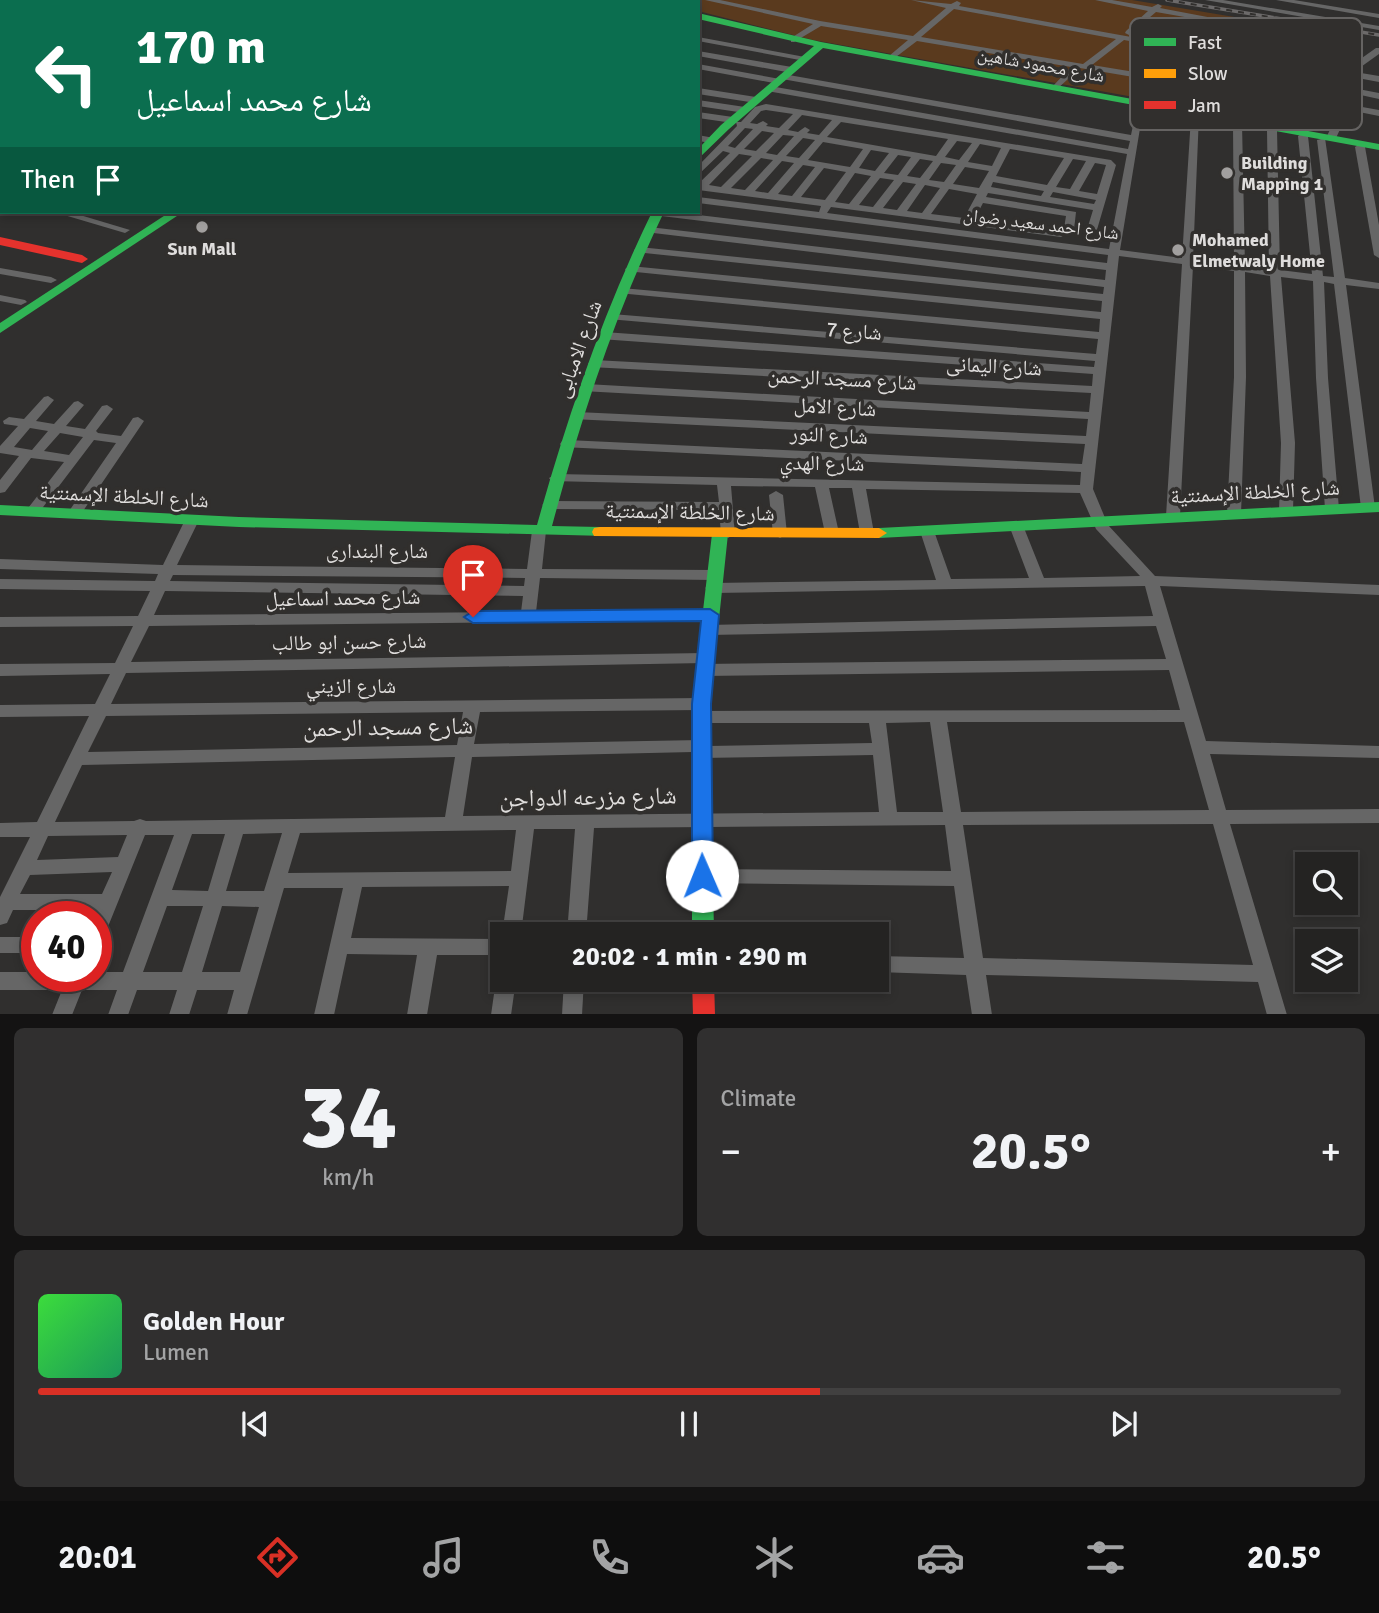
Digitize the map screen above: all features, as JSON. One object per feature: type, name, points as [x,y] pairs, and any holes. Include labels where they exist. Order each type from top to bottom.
[{"type":"main road","name":"شارع محمود شاهين","points":[[701,21],[794,40],[814,51],[892,58],[1130,104]]},
{"type":"main road","name":"شارع محمود شاهين","points":[[701,21],[814,51],[1056,87],[1130,102]]},
{"type":"main road","points":[[710,142],[814,51]]},
{"type":"main road","name":"شارع محمود شاهين","points":[[1268,130],[1379,149]]},
{"type":"main road","name":"شارع محمود شاهين","points":[[1279,130],[1379,149]]},
{"type":"main road","points":[[0,316],[147,214]]},
{"type":"main road","points":[[0,329],[174,214]]},
{"type":"main road","name":"شارع الامبابى","points":[[541,531],[604,336],[630,269],[657,214]]},
{"type":"main road","points":[[0,241],[82,260]]},
{"type":"main road","name":"شارع الخلطة الإسمنتية","points":[[0,510],[191,522],[541,531],[832,534],[1017,528],[1172,516],[1373,508]]},
{"type":"main road","points":[[703,922],[701,711],[714,582],[724,534]]},
{"type":"main road","points":[[704,992],[704,1014]]},
{"type":"street","points":[[709,0],[820,23],[1130,74]]},
{"type":"street","points":[[915,0],[956,4],[1130,36]]},
{"type":"street","points":[[945,0],[956,4]]},
{"type":"street","points":[[1099,0],[1230,18]]},
{"type":"street","points":[[1127,0],[1214,18]]},
{"type":"street","points":[[1209,0],[1256,4],[1328,18]]},
{"type":"street","points":[[1280,0],[1379,16]]},
{"type":"street","points":[[1339,0],[1379,6]]},
{"type":"street","points":[[892,58],[956,4]]},
{"type":"street","points":[[1143,18],[1156,7]]},
{"type":"street","points":[[794,40],[820,23]]},
{"type":"street","points":[[1056,87],[1130,30]]},
{"type":"street","points":[[700,38],[814,51]]},
{"type":"street","points":[[1362,62],[1379,50]]},
{"type":"street","points":[[700,54],[781,79],[1132,152]]},
{"type":"street","points":[[700,66],[1135,139]]},
{"type":"street","points":[[700,92],[739,118]]},
{"type":"street","points":[[700,104],[759,128],[960,163],[992,174],[1044,199],[1074,203]]},
{"type":"street","points":[[700,123],[739,118],[760,107],[1111,163],[1091,233]]},
{"type":"street","points":[[700,191],[736,150],[778,109]]},
{"type":"street","points":[[723,191],[799,113]]},
{"type":"street","points":[[700,115],[739,118]]},
{"type":"street","points":[[747,194],[819,116]]},
{"type":"street","points":[[770,197],[838,119]]},
{"type":"street","points":[[841,142],[858,122]]},
{"type":"street","points":[[1137,130],[1114,251],[1086,489],[1099,522],[1151,582],[1277,1014]]},
{"type":"street","points":[[1172,516],[1188,260],[1187,130]]},
{"type":"street","points":[[1234,514],[1240,377],[1242,130]]},
{"type":"street","points":[[1332,130],[1327,139],[1340,281],[1373,508]]},
{"type":"street","points":[[1272,131],[1275,272],[1288,443],[1286,511]]},
{"type":"street","points":[[1303,136],[1318,278],[1332,509]]},
{"type":"street","points":[[900,213],[954,138]]},
{"type":"street","points":[[700,167],[710,142],[736,150],[800,162],[945,186],[1000,206],[1023,209],[1044,199],[1070,156]]},
{"type":"street","points":[[925,216],[976,142]]},
{"type":"street","points":[[968,221],[1007,146]]},
{"type":"street","points":[[822,209],[869,147]]},
{"type":"street","points":[[1360,147],[1379,255]]},
{"type":"street","points":[[852,207],[895,152]]},
{"type":"street","points":[[876,210],[917,156]]},
{"type":"street","points":[[700,192],[723,191],[794,200],[822,209],[852,207],[1067,233],[1074,203],[1092,160]]},
{"type":"street","points":[[794,200],[822,165]]},
{"type":"street","name":"شارع احمد سعيد رضوان","points":[[700,192],[1379,286]]},
{"type":"street","points":[[981,197],[1074,203],[1101,199]]},
{"type":"street","points":[[1044,199],[1049,214]]},
{"type":"street","points":[[1041,231],[1049,214],[1074,203],[1101,199]]},
{"type":"street","points":[[991,224],[1000,206]]},
{"type":"street","points":[[1017,228],[1023,209]]},
{"type":"street","points":[[75,214],[125,230]]},
{"type":"street","points":[[675,214],[1112,267]]},
{"type":"street","points":[[649,229],[1111,284]]},
{"type":"street","points":[[639,250],[1109,298]]},
{"type":"street","points":[[630,269],[1107,316]]},
{"type":"street","points":[[0,271],[51,280]]},
{"type":"street","points":[[622,291],[1104,336]]},
{"type":"street","points":[[0,298],[20,302]]},
{"type":"street","points":[[612,317],[1101,364]]},
{"type":"street","name":"شارع 7","points":[[604,336],[1101,364]]},
{"type":"street","name":"شارع اليمانى","points":[[594,364],[1098,390]]},
{"type":"street","name":"شارع مسجد الرحمن","points":[[586,388],[1095,416]]},
{"type":"street","points":[[48,400],[4,450],[72,459]]},
{"type":"street","points":[[0,489],[78,405]]},
{"type":"street","points":[[32,512],[94,435],[107,409]]},
{"type":"street","name":"شارع الامل","points":[[576,416],[1092,440]]},
{"type":"street","points":[[9,421],[94,435],[122,444],[134,440],[143,421]]},
{"type":"street","points":[[74,514],[122,444]]},
{"type":"street","name":"شارع النور","points":[[567,444],[1089,467]]},
{"type":"street","name":"شارع الهدي","points":[[556,478],[1086,489]]},
{"type":"street","points":[[724,482],[724,534]]},
{"type":"street","points":[[821,484],[832,534]]},
{"type":"street","points":[[858,485],[867,533]]},
{"type":"street","points":[[776,495],[780,534]]},
{"type":"street","points":[[550,505],[726,506]]},
{"type":"street","points":[[21,908],[3,909],[119,667],[144,621],[165,570],[191,522]]},
{"type":"street","points":[[1017,528],[1038,583]]},
{"type":"street","points":[[528,617],[541,531]]},
{"type":"street","points":[[927,531],[945,584]]},
{"type":"street","name":"شارع البندارى","points":[[0,564],[165,570],[533,573],[714,582],[1151,582],[1379,590]]},
{"type":"street","points":[[0,584],[531,591]]},
{"type":"street","name":"شارع محمد اسماعيل","points":[[0,622],[528,617],[709,623],[1163,621]]},
{"type":"street","name":"شارع حسن ابو طالب","points":[[0,670],[704,664],[1175,664]]},
{"type":"street","points":[[453,822],[471,708]]},
{"type":"street","name":"شارع الزيني","points":[[0,711],[471,708],[877,717],[1190,716]]},
{"type":"street","points":[[877,717],[889,818]]},
{"type":"street","points":[[938,717],[982,1014]]},
{"type":"street","points":[[1199,747],[1379,752]]},
{"type":"street","name":"شارع مسجد الرحمن","points":[[76,759],[465,750],[881,749]]},
{"type":"street","name":"شارع مزرعه الدواجن","points":[[0,830],[453,822],[1379,816]]},
{"type":"street","points":[[514,922],[526,822]]},
{"type":"street","points":[[579,922],[585,822]]},
{"type":"street","points":[[179,1014],[237,825]]},
{"type":"street","points":[[237,1014],[293,825]]},
{"type":"street","points":[[110,901],[140,826]]},
{"type":"street","points":[[118,1014],[186,826]]},
{"type":"street","points":[[23,868],[125,864]]},
{"type":"street","points":[[702,876],[962,879]]},
{"type":"street","points":[[160,898],[214,898],[354,880],[519,878]]},
{"type":"street","points":[[324,1014],[354,880]]},
{"type":"street","points":[[0,945],[21,945]]},
{"type":"street","points":[[339,946],[490,947]]},
{"type":"street","points":[[417,1014],[428,947]]},
{"type":"street","points":[[889,964],[1265,974]]},
{"type":"street","points":[[0,981],[21,980]]},
{"type":"street","points":[[112,980],[247,981]]},
{"type":"street","points":[[62,1014],[71,992]]},
{"type":"street","points":[[501,1014],[504,992]]},
{"type":"street","points":[[572,1014],[573,992]]},
{"type":"shaded area","points":[[700,0],[1132,0],[1241,18],[1130,18],[1130,96],[813,40],[700,12]]},
{"type":"railway","points":[[1167,0],[1276,18]]},
{"type":"railway","points":[[1362,32],[1379,35]]},
{"type":"traffic: fast","points":[[700,16],[821,45],[1130,101]]},
{"type":"traffic: fast","points":[[700,154],[725,127],[821,45]]},
{"type":"traffic: fast","points":[[1286,130],[1379,147]]},
{"type":"traffic: fast","points":[[0,329],[174,214]]},
{"type":"traffic: fast","points":[[543,531],[566,449],[606,329],[657,214]]},
{"type":"traffic: fast","points":[[879,533],[1379,507]]},
{"type":"traffic: fast","points":[[0,510],[239,522],[600,532]]},
{"type":"traffic: fast","points":[[703,922],[701,704],[720,534]]},
{"type":"traffic: slow","points":[[600,532],[879,533]]},
{"type":"traffic: jam","points":[[0,241],[82,259]]},
{"type":"traffic: jam","points":[[703,992],[704,1014]]},
{"type":"place","name":"Building Mapping 1","points":[[1227,173]]},
{"type":"place","name":"Sun Mall","points":[[202,227]]},
{"type":"place","name":"Mohamed Elmetwaly Home","points":[[1178,250]]},
{"type":"route","points":[[473,617],[710,615],[701,704],[702,876]]}]
